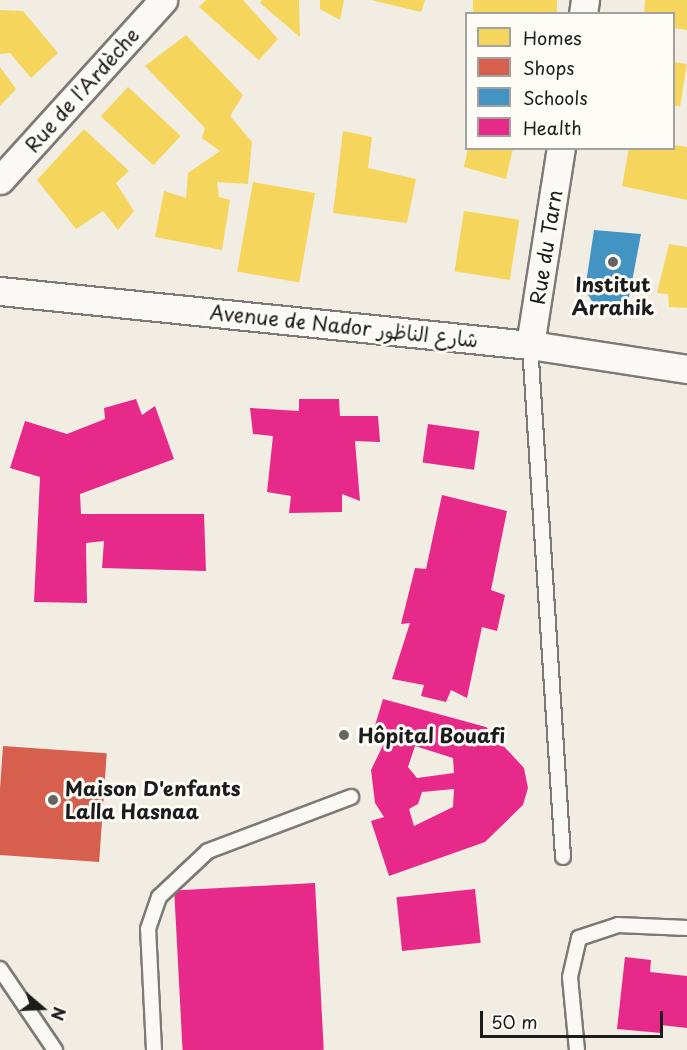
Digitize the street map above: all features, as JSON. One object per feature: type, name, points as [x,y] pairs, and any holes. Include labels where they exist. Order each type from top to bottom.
[{"type":"street","name":"Rue de l'Ardèche","points":[[0,180],[163,0]]},
{"type":"street","name":"Rue du Tarn","points":[[530,345],[561,150]]},
{"type":"street","name":"Avenue de Nador شارع الناظور","points":[[0,291],[530,345],[687,369]]},
{"type":"lane","points":[[530,345],[563,857]]},
{"type":"lane","points":[[154,1050],[148,929],[159,897],[208,850],[351,797]]},
{"type":"lane","points":[[577,1050],[570,976],[579,938],[618,925],[687,928]]},
{"type":"lane","points":[[0,969],[56,1050]]},
{"type":"building: Homes","points":[[206,0],[243,0],[278,39],[259,60],[199,7]]},
{"type":"building: Homes","points":[[262,0],[299,0],[300,37],[260,3]]},
{"type":"building: Homes","points":[[320,0],[344,0],[340,20],[320,9]]},
{"type":"building: Homes","points":[[371,0],[425,0],[421,12]]},
{"type":"building: Homes","points":[[473,0],[557,0],[557,12],[473,12]]},
{"type":"building: Homes","points":[[645,0],[687,0],[687,30],[675,28],[675,12],[644,12]]},
{"type":"building: Homes","points":[[0,10],[23,11],[58,53],[31,78],[10,53],[0,54]]},
{"type":"building: Homes","points":[[186,35],[243,95],[230,116],[252,142],[248,184],[217,182],[219,197],[230,200],[222,250],[155,237],[164,191],[186,198],[188,173],[220,151],[202,138],[205,128],[145,66]]},
{"type":"building: Homes","points":[[675,62],[687,64],[680,107],[675,106]]},
{"type":"building: Homes","points":[[0,67],[16,89],[0,106]]},
{"type":"building: Homes","points":[[128,87],[181,136],[153,165],[101,116]]},
{"type":"building: Homes","points":[[84,129],[129,171],[116,183],[134,211],[118,230],[103,211],[76,229],[37,180]]},
{"type":"building: Homes","points":[[343,131],[372,137],[368,168],[416,179],[407,223],[333,213]]},
{"type":"building: Homes","points":[[675,145],[687,147],[687,200],[622,186],[629,150],[675,150]]},
{"type":"building: Homes","points":[[468,150],[513,150],[506,179],[464,167]]},
{"type":"building: Homes","points":[[253,182],[315,193],[299,283],[237,272]]},
{"type":"building: Homes","points":[[464,211],[519,220],[510,280],[454,271]]},
{"type":"building: Homes","points":[[669,244],[687,247],[687,308],[669,307],[668,294],[657,293]]},
{"type":"building: Shops","name":"Maison D'enfants Lalla Hasnaa","points":[[3,746],[107,753],[99,862],[0,855],[0,789]]},
{"type":"building: Schools","name":"Institut Arrahik","points":[[594,230],[641,234],[627,308],[595,306],[585,290]]},
{"type":"building: Health","points":[[136,399],[142,415],[155,406],[174,459],[80,494],[81,514],[204,514],[206,571],[102,568],[104,541],[86,543],[87,603],[34,602],[40,477],[10,468],[25,421],[67,434],[105,419],[104,408]]},
{"type":"building: Health","points":[[299,399],[339,399],[340,416],[378,416],[380,442],[355,441],[360,501],[342,494],[342,512],[289,513],[291,496],[267,492],[273,436],[253,434],[250,408],[299,411]]},
{"type":"building: Health","points":[[428,424],[479,431],[474,470],[423,463]]},
{"type":"building: Health","points":[[442,495],[507,511],[491,590],[505,595],[497,631],[482,627],[467,698],[451,690],[446,702],[421,696],[424,685],[392,679],[410,623],[401,624],[415,568],[426,569]]},
{"type":"building: Health","points":[[383,699],[486,727],[524,768],[528,788],[523,805],[485,842],[389,876],[371,821],[384,817],[375,803],[371,770],[387,737],[373,732]],"holes":[[[415,746],[453,758],[454,773],[417,778],[408,767]],[[454,789],[453,807],[414,826],[409,809],[418,804],[422,792]]]},
{"type":"building: Health","points":[[315,883],[324,1050],[183,1050],[174,890]]},
{"type":"building: Health","points":[[475,889],[481,943],[402,951],[396,897]]},
{"type":"building: Health","points":[[625,957],[651,960],[650,972],[687,976],[687,1028],[661,1025],[661,1033],[617,1029]]},
{"type":"place","name":"Institut Arrahik","points":[[613,262]]},
{"type":"place","name":"Hôpital Bouafi","points":[[344,735]]},
{"type":"place","name":"Maison D'enfants Lalla Hasnaa","points":[[53,800]]}]
